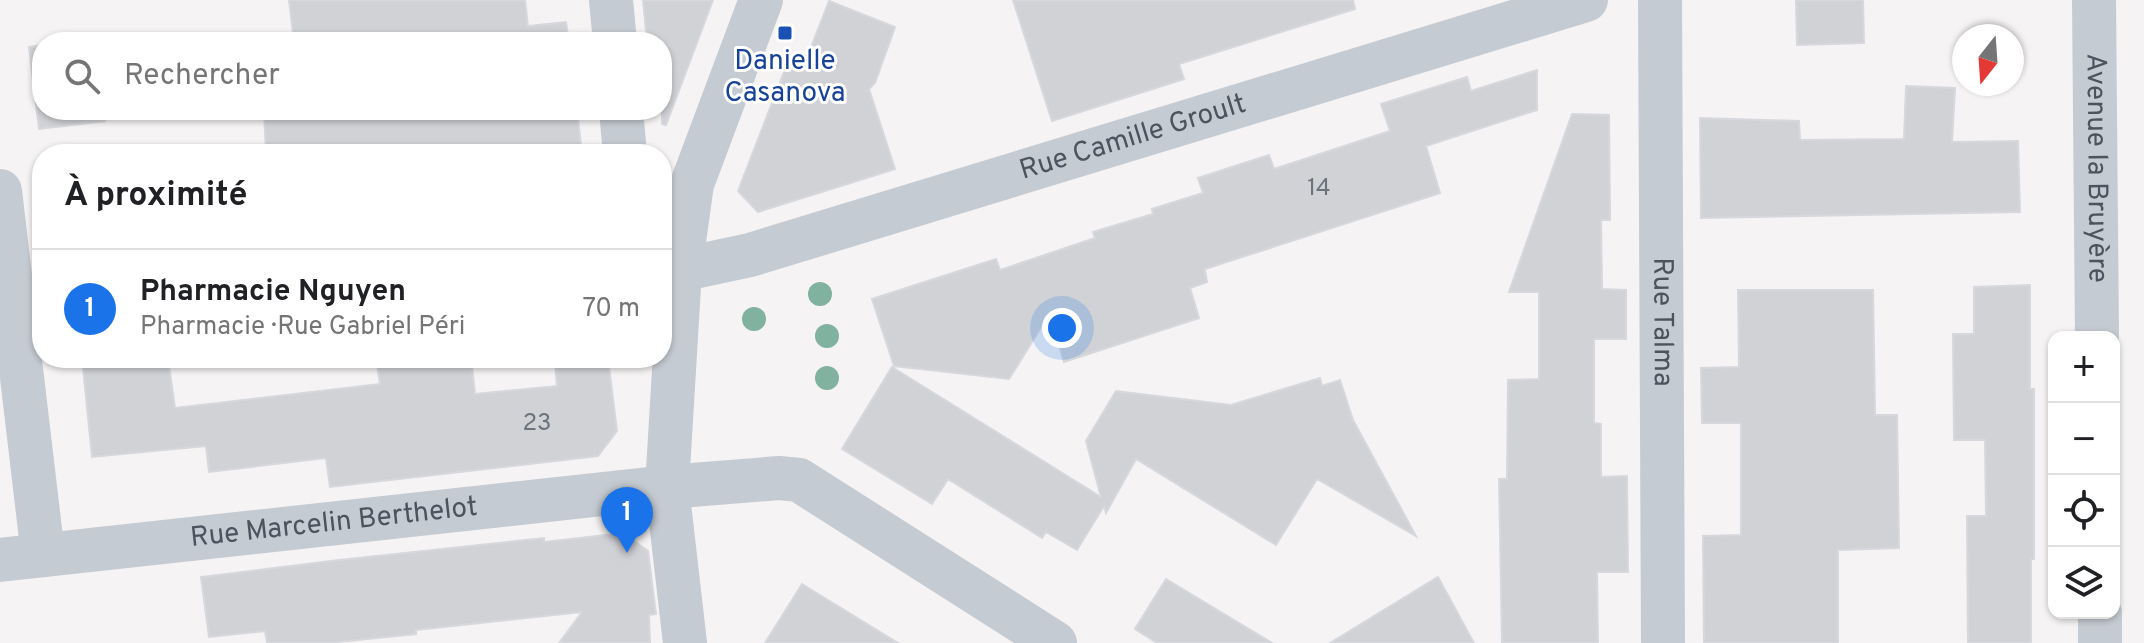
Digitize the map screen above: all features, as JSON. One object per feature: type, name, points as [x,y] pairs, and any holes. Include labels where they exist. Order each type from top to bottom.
[{"type":"street","points":[[611,0],[614,32]]},
{"type":"street","points":[[672,252],[692,184],[761,0]]},
{"type":"street","name":"Rue Camille Groult","points":[[672,255],[750,255],[1586,0]]},
{"type":"street","name":"Rue Talma","points":[[1660,0],[1663,643]]},
{"type":"street","name":"Avenue la Bruyère","points":[[2094,0],[2097,331]]},
{"type":"street","points":[[622,120],[624,144]]},
{"type":"street","points":[[0,191],[43,555]]},
{"type":"street","points":[[669,368],[667,487],[685,643]]},
{"type":"street","name":"Rue Marcelin Berthelot","points":[[0,560],[667,487],[779,478],[799,480],[1055,643]]},
{"type":"street","points":[[2100,619],[2100,643]]},
{"type":"building","points":[[289,0],[525,0],[528,26],[566,22],[568,32],[293,32]]},
{"type":"building","points":[[643,0],[713,0],[672,109],[672,32],[646,32]]},
{"type":"building","points":[[1013,0],[1353,0],[1355,9],[1179,64],[1184,79],[1052,121]]},
{"type":"building","points":[[1796,0],[1863,0],[1864,43],[1797,45]]},
{"type":"building","points":[[829,1],[895,27],[875,83],[869,89],[895,169],[758,212],[738,191],[789,59],[804,65]]},
{"type":"building","points":[[1537,70],[1537,110],[1426,146],[1440,193],[1205,269],[1207,282],[1190,288],[1199,318],[1064,362],[1050,313],[1009,379],[894,366],[872,299],[996,259],[1000,270],[1095,238],[1093,232],[1153,214],[1152,209],[1203,193],[1198,178],[1269,155],[1274,169],[1390,131],[1381,104],[1467,77],[1471,91]]},
{"type":"building","points":[[1906,86],[1952,88],[1952,96],[1955,96],[1952,142],[2018,141],[2020,212],[1701,218],[1700,118],[1799,121],[1800,140],[1904,139]]},
{"type":"building","points":[[1572,114],[1609,115],[1610,220],[1601,220],[1602,289],[1626,290],[1626,339],[1594,339],[1594,423],[1601,424],[1601,477],[1627,476],[1628,572],[1597,572],[1598,643],[1502,643],[1499,479],[1507,479],[1508,380],[1539,379],[1539,292],[1509,292]]},
{"type":"building","points":[[38,120],[105,120],[105,121],[39,129]]},
{"type":"building","points":[[264,120],[578,120],[581,144],[266,144]]},
{"type":"building","points":[[2030,285],[2030,389],[2034,389],[2031,643],[1968,643],[1967,516],[1986,516],[1985,440],[1954,440],[1953,334],[1974,334],[1974,287]]},
{"type":"building","points":[[1738,290],[1873,290],[1875,415],[1897,415],[1899,548],[1838,550],[1838,643],[1704,643],[1703,536],[1741,535],[1741,423],[1702,423],[1701,368],[1739,367]]},
{"type":"building","points":[[892,367],[1101,497],[1086,441],[1116,391],[1231,405],[1320,378],[1322,386],[1340,380],[1353,420],[1416,536],[1317,479],[1276,545],[1136,459],[1106,513],[1104,506],[1077,550],[1046,532],[1042,538],[948,479],[932,504],[842,449]]},
{"type":"building","points":[[83,368],[169,368],[175,408],[380,384],[378,368],[472,368],[475,394],[557,386],[555,368],[609,368],[617,431],[598,456],[330,487],[326,458],[209,472],[206,446],[92,457]]},
{"type":"building","points":[[623,533],[648,551],[656,614],[649,615],[650,643],[559,643],[582,612],[328,643],[267,643],[265,631],[209,637],[201,577],[544,538],[544,542]]},
{"type":"building","points":[[1438,577],[1474,643],[1330,643]]},
{"type":"building","points":[[1166,579],[1272,643],[1157,643],[1135,629]]},
{"type":"building","points":[[802,584],[898,643],[765,643]]},
{"type":"place","name":"Danielle Casanova","points":[[785,33]]},
{"type":"place","name":"Pharmacie Nguyen","points":[[627,553]]}]
